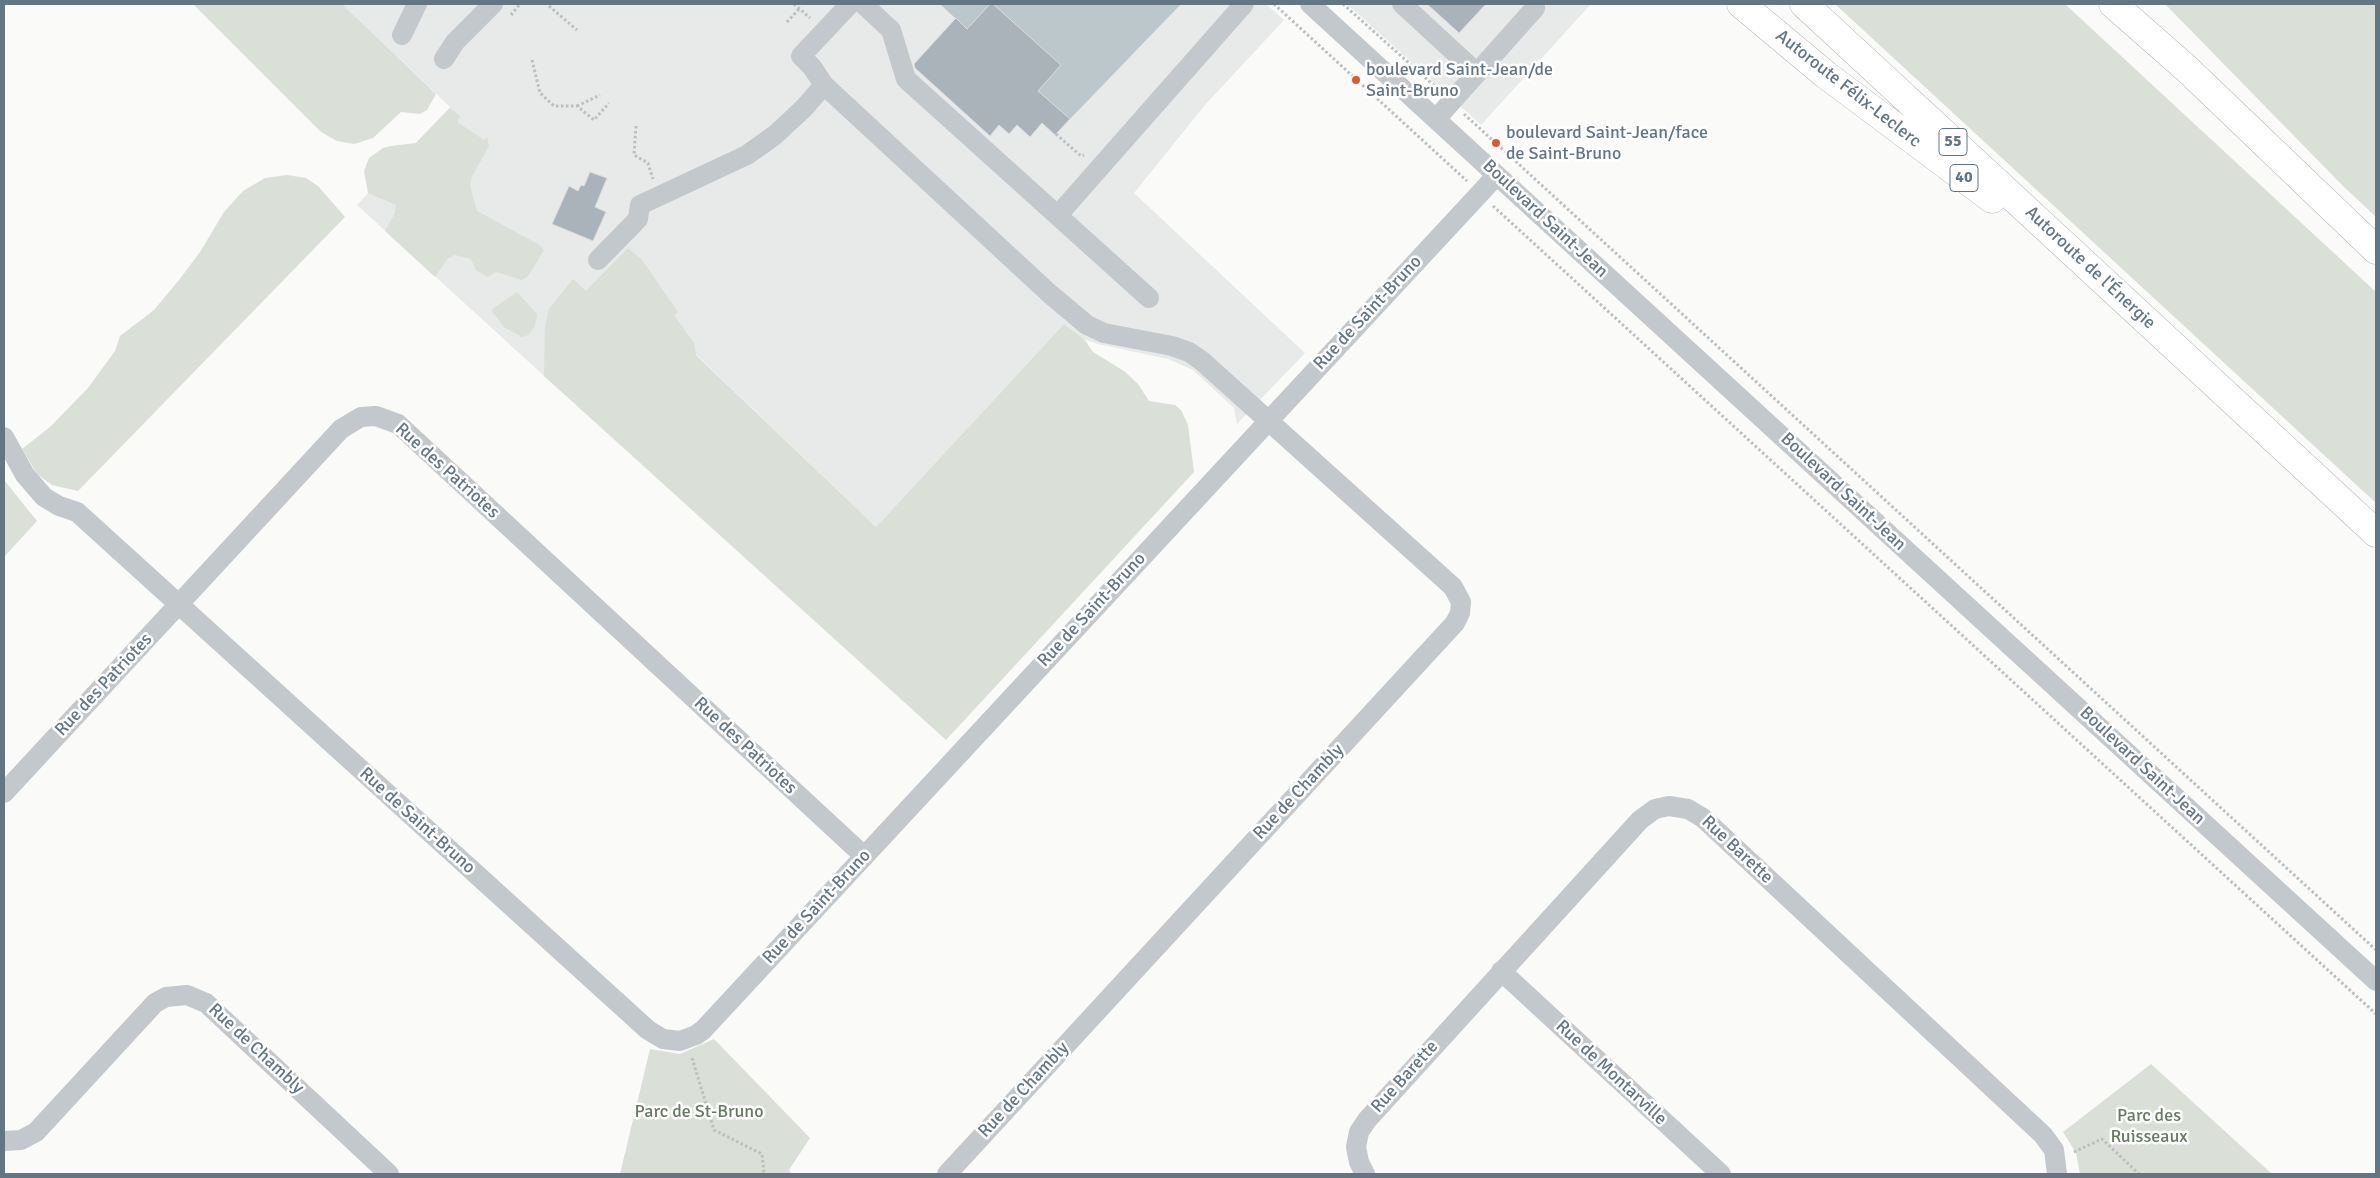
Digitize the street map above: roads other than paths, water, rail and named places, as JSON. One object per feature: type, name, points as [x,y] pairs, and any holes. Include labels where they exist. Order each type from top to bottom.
[{"type":"highway","name":"Autoroute Félix-Leclerc","points":[[1741,4],[1826,76],[2102,280]]},
{"type":"highway","name":"Autoroute de l'Énergie","points":[[1804,4],[2376,533]]},
{"type":"highway","points":[[2113,4],[2187,69],[2376,250]]},
{"type":"highway","points":[[2125,4],[2187,69]]},
{"type":"street","points":[[402,35],[417,4]]},
{"type":"street","points":[[444,59],[455,42],[492,4]]},
{"type":"street","name":"Rue de Chambly","points":[[850,4],[801,56],[812,67],[824,85],[1080,320],[1104,332],[1172,346],[1189,352],[1202,361],[1453,587],[1461,602],[1459,617],[1456,623],[947,1174]]},
{"type":"street","points":[[863,4],[892,30],[906,79],[1149,298]]},
{"type":"street","points":[[1058,215],[1244,4]]},
{"type":"street","points":[[1402,4],[1478,73]]},
{"type":"street","points":[[1436,119],[1535,8],[1534,4]]},
{"type":"street","name":"Boulevard Saint-Jean","points":[[1320,7],[1436,119],[2376,981]]},
{"type":"street","points":[[598,260],[638,219],[640,205],[752,152],[804,108],[824,85]]},
{"type":"street","name":"Rue de Saint-Bruno","points":[[4,438],[25,475],[40,493],[53,504],[77,512],[648,1030],[663,1039],[680,1041],[703,1030],[1497,175]]},
{"type":"street","name":"Rue des Patriotes","points":[[4,794],[347,424],[361,416],[384,417],[398,424],[864,856]]},
{"type":"street","name":"Rue Barette","points":[[1365,1174],[1358,1162],[1356,1147],[1362,1126],[1640,820],[1652,811],[1662,807],[1673,806],[1688,808],[1703,818],[2043,1135],[2052,1147],[2057,1167]]},
{"type":"street","name":"Rue de Montarville","points":[[1501,971],[1721,1174]]},
{"type":"street","name":"Rue de Chambly","points":[[4,1141],[21,1140],[36,1132],[155,1003],[166,997],[187,995],[206,1003],[389,1174]]},
{"type":"place","name":"boulevard Saint-Jean/de Saint-Bruno","points":[[1356,80]]},
{"type":"place","name":"boulevard Saint-Jean/face de Saint-Bruno","points":[[1496,143]]},
{"type":"park label","name":"Parc de St-Bruno","points":[[699,1112]]},
{"type":"park label","name":"Parc des Ruisseaux","points":[[2149,1126]]}]
